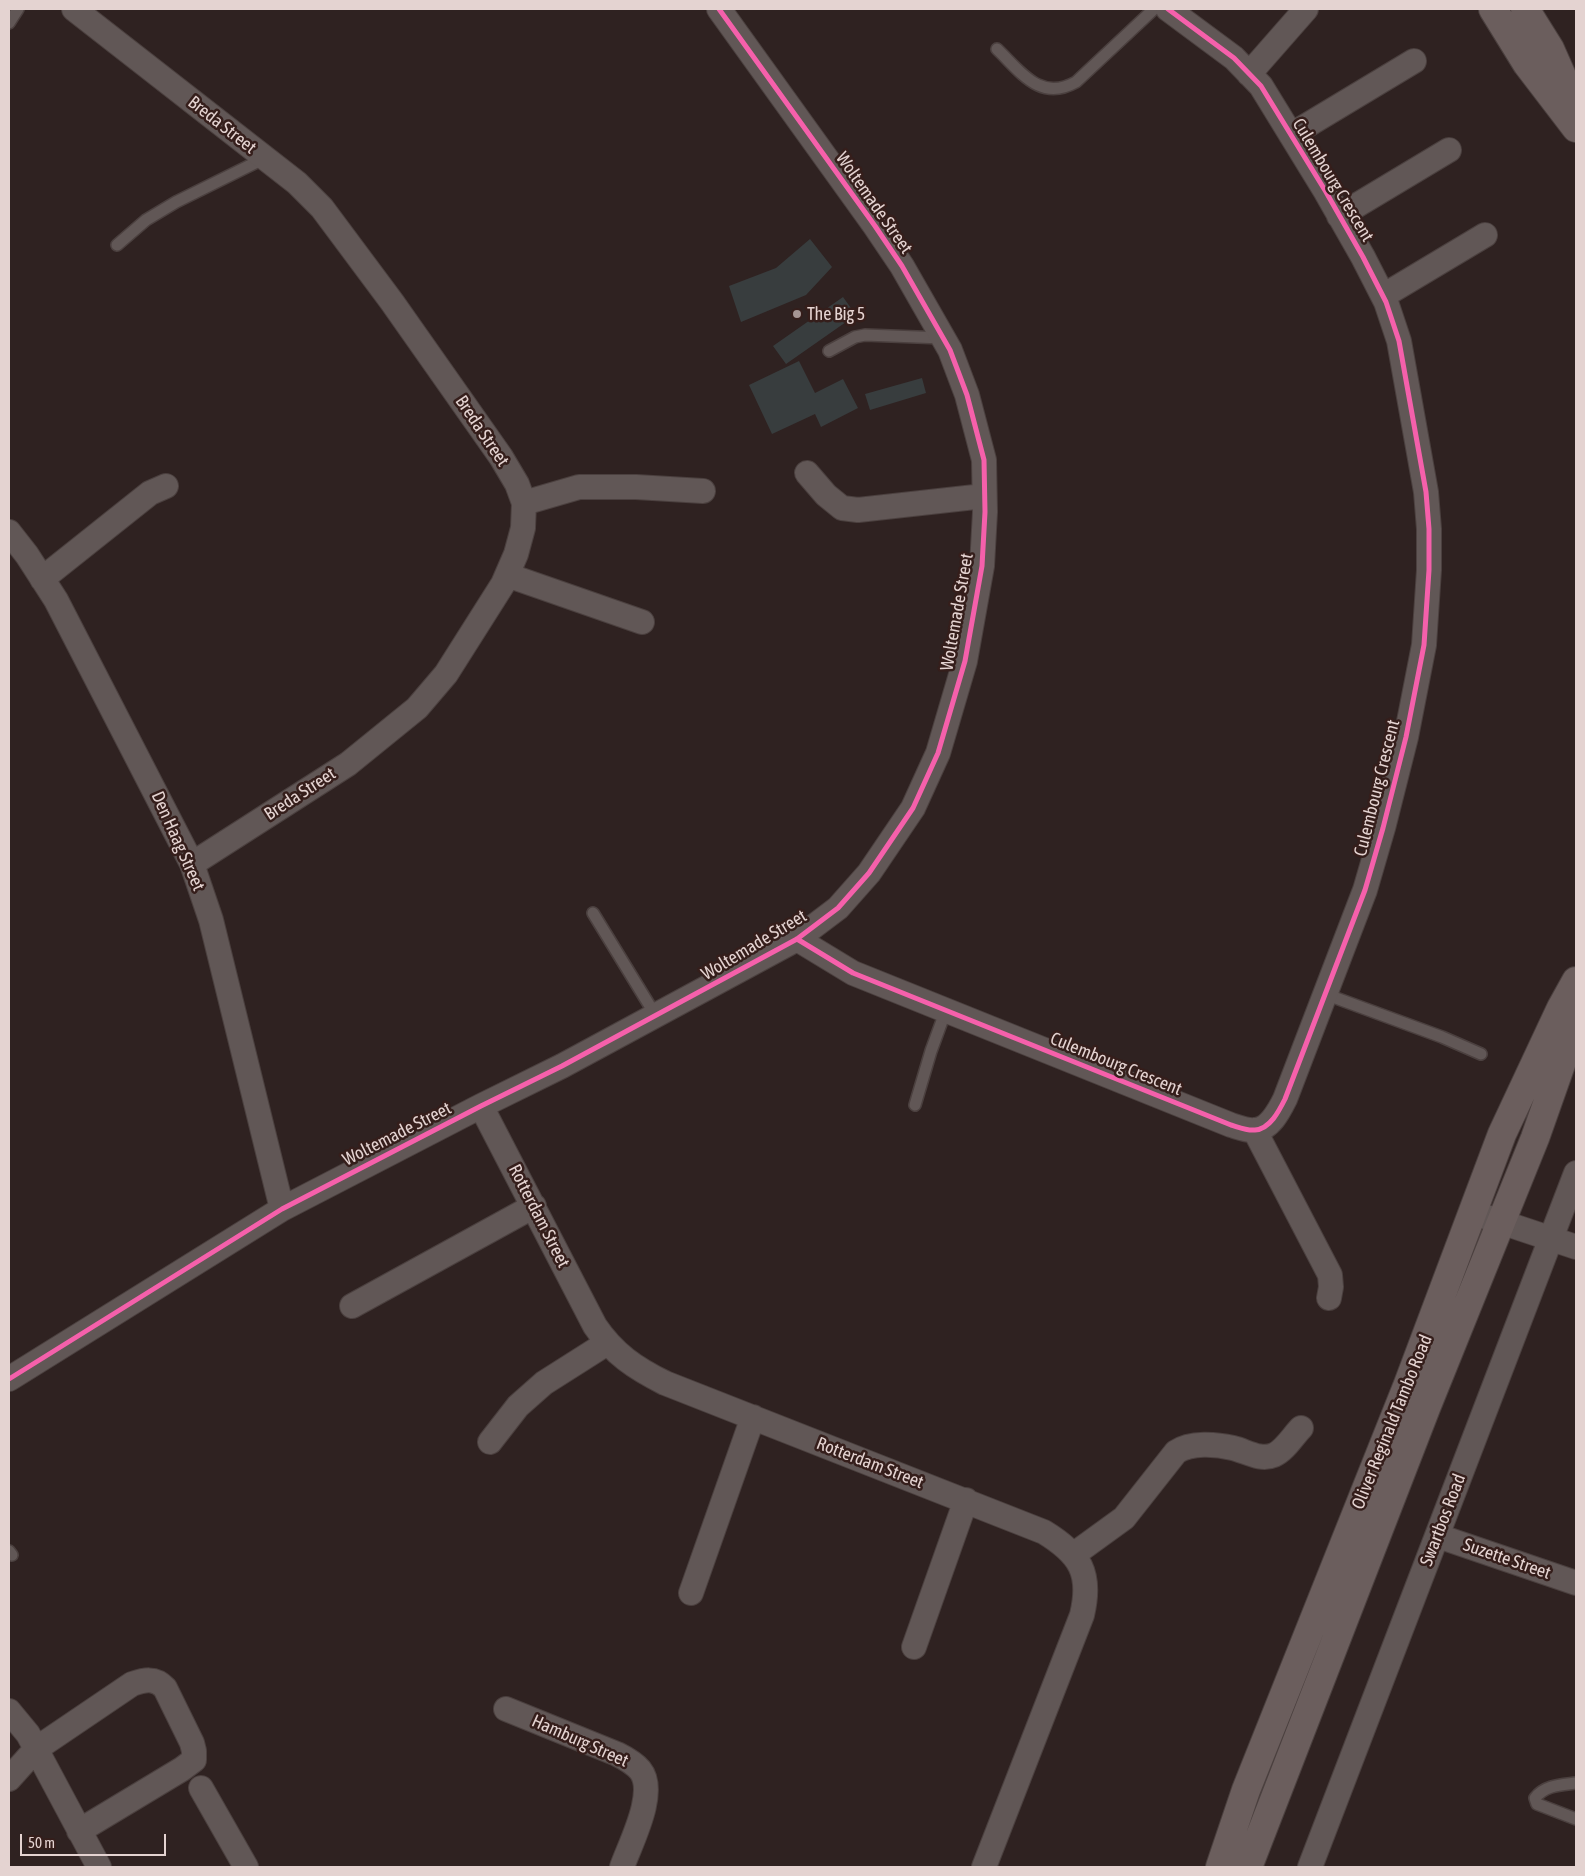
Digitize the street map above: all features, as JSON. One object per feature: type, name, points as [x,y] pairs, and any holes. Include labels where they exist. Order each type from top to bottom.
[{"type":"main road","points":[[1493,9],[1527,64],[1576,128]]},
{"type":"main road","points":[[1525,9],[1550,49],[1569,92],[1576,118]]},
{"type":"main road","name":"Oliver Reginald Tambo Road","points":[[1220,1867],[1246,1790],[1408,1384],[1474,1213],[1502,1134],[1561,1008],[1576,981]]},
{"type":"main road","name":"Oliver Reginald Tambo Road","points":[[1248,1867],[1426,1408],[1535,1138],[1576,1022]]},
{"type":"street","name":"Breda Street","points":[[74,9],[297,183],[322,208],[392,302],[501,457],[517,484],[524,503],[523,528],[516,554],[503,584],[446,674],[417,708],[348,764],[192,864]]},
{"type":"street","name":"Woltemade Street","points":[[9,1379],[282,1209],[562,1066],[797,939],[838,908],[869,873],[914,808],[938,753],[965,661],[982,566],[984,460],[967,396],[950,350],[902,266],[719,9]]},
{"type":"street","name":"Culembourg Crescent","points":[[797,939],[853,973],[1231,1125],[1255,1130],[1270,1122],[1277,1115],[1285,1099],[1365,890],[1406,737],[1424,645],[1429,570],[1429,529],[1426,492],[1399,341],[1383,296],[1339,216],[1261,86],[1234,58],[1168,9]]},
{"type":"street","points":[[1249,74],[1306,9]]},
{"type":"street","points":[[1291,135],[1414,61]]},
{"type":"street","points":[[1339,216],[1449,150]]},
{"type":"street","points":[[1383,296],[1485,235]]},
{"type":"street","points":[[807,472],[826,495],[842,508],[858,510],[984,496]]},
{"type":"street","points":[[42,579],[150,493],[166,486]]},
{"type":"street","points":[[524,503],[579,488],[636,487],[703,491]]},
{"type":"street","name":"Den Haag Street","points":[[9,532],[56,600],[166,810],[192,864],[211,920],[282,1209]]},
{"type":"street","points":[[507,575],[642,622]]},
{"type":"street","name":"Rotterdam Street","points":[[481,1106],[595,1326],[607,1343],[640,1371],[665,1383],[1044,1532],[1058,1541],[1073,1555],[1081,1567],[1085,1581],[1086,1596],[1082,1615],[984,1867]]},
{"type":"street","points":[[1255,1130],[1330,1275],[1331,1287],[1329,1298]]},
{"type":"street","name":"Swartbos Road","points":[[1310,1867],[1576,1173]]},
{"type":"street","points":[[352,1306],[534,1206]]},
{"type":"street","points":[[1474,1213],[1576,1247]]},
{"type":"street","points":[[490,1442],[518,1406],[544,1383],[607,1343]]},
{"type":"street","points":[[691,1593],[753,1417]]},
{"type":"street","points":[[1073,1555],[1124,1518],[1176,1452],[1182,1448],[1189,1446],[1214,1446],[1232,1448],[1266,1457],[1281,1450],[1301,1428]]},
{"type":"street","points":[[914,1647],[966,1500]]},
{"type":"street","name":"Suzette Street","points":[[1438,1536],[1576,1583]]},
{"type":"street","points":[[9,1779],[36,1749],[132,1684],[149,1680],[161,1684],[165,1688],[192,1743],[194,1760],[79,1830]]},
{"type":"street","name":"Hamburg Street","points":[[506,1709],[617,1754],[640,1770],[645,1778],[646,1786],[644,1803],[622,1867]]},
{"type":"street","points":[[9,1711],[28,1734],[99,1867]]},
{"type":"street","points":[[201,1788],[246,1867]]},
{"type":"lane","points":[[9,23],[18,9]]},
{"type":"lane","points":[[997,49],[1034,84],[1043,88],[1063,89],[1076,82],[1154,9]]},
{"type":"lane","points":[[118,246],[146,220],[176,202],[265,158]]},
{"type":"lane","points":[[829,351],[855,337],[865,335],[943,338]]},
{"type":"lane","points":[[593,913],[656,1016]]},
{"type":"lane","points":[[1326,994],[1442,1036],[1481,1054]]},
{"type":"lane","points":[[915,1105],[931,1051],[946,1010]]},
{"type":"lane","points":[[1576,1783],[1547,1788],[1535,1798],[1537,1804],[1576,1820]]},
{"type":"building","points":[[810,239],[832,267],[806,295],[741,322],[729,286],[776,268]]},
{"type":"building","points":[[843,297],[856,315],[786,364],[773,346]]},
{"type":"building","points":[[799,361],[815,393],[843,379],[858,408],[821,427],[815,414],[772,434],[749,385]]},
{"type":"building","points":[[922,378],[926,393],[870,410],[865,394]]},
{"type":"cycle path","points":[[9,1379],[282,1209],[562,1066],[797,939],[838,908],[869,873],[913,808],[938,753],[965,661],[982,566],[985,512],[984,460],[967,395],[950,350],[902,266],[719,9]]},
{"type":"cycle path","points":[[797,939],[853,973],[1243,1129],[1260,1129],[1270,1123],[1285,1099],[1365,890],[1406,737],[1424,645],[1429,570],[1429,529],[1426,492],[1399,341],[1386,302],[1363,257],[1326,192],[1261,86],[1234,58],[1168,9]]},
{"type":"place","name":"The Big 5","points":[[797,314]]}]
